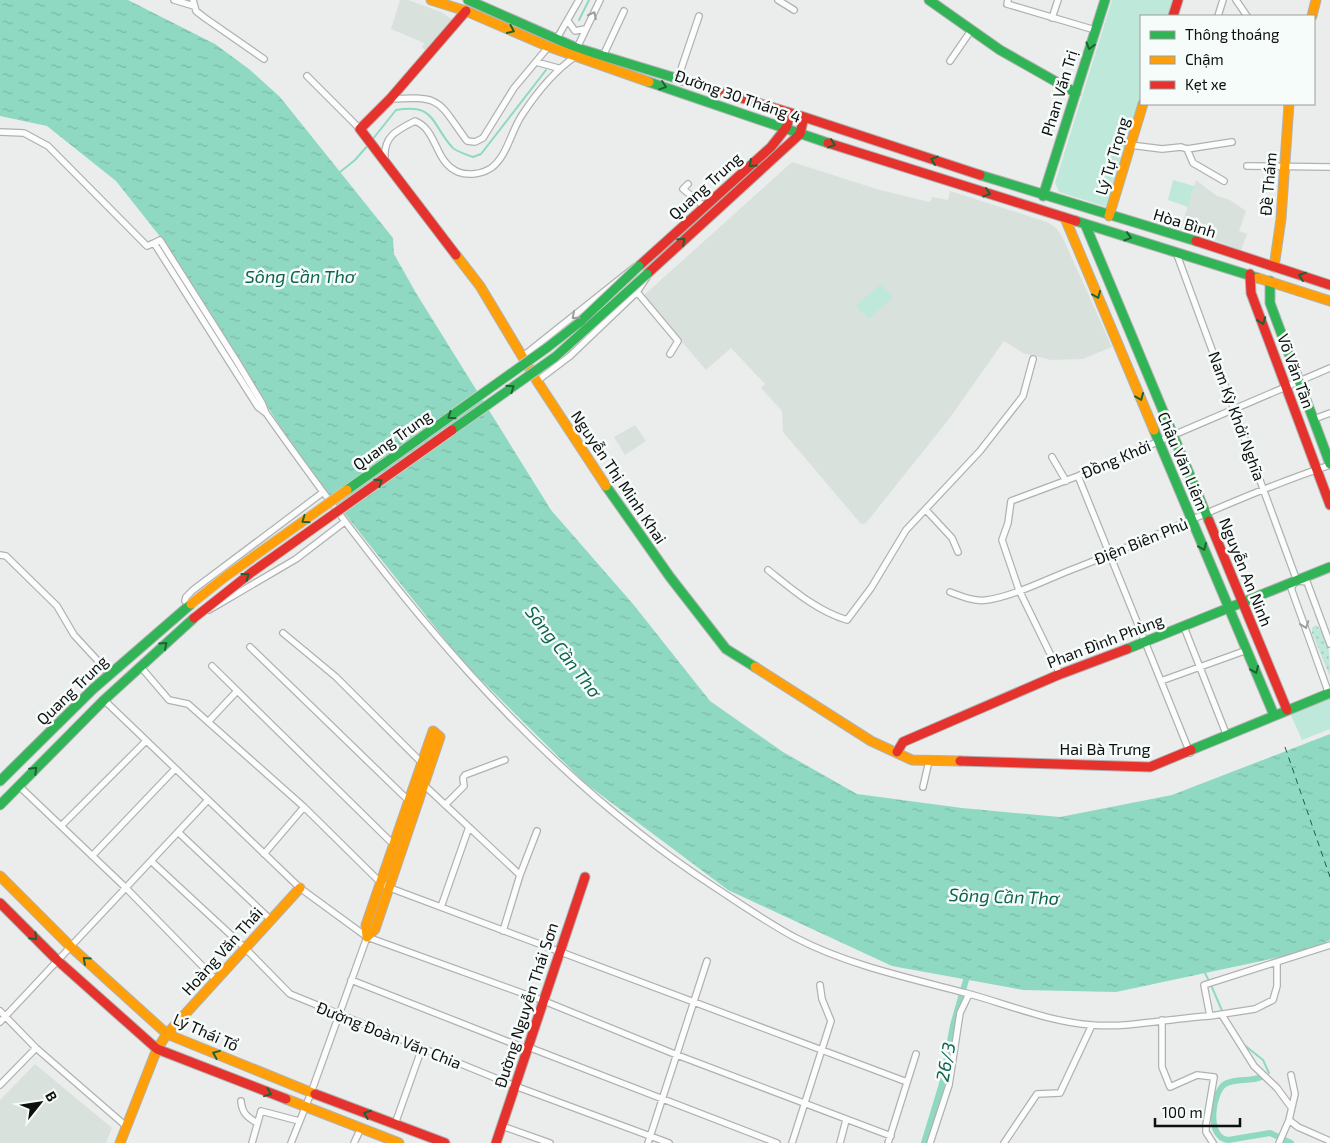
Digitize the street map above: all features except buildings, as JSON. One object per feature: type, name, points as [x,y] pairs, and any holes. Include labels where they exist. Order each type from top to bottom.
[{"type":"street","points":[[174,0],[193,3],[205,18],[264,59]]},
{"type":"street","name":"Đường 30 Tháng 4","points":[[432,0],[466,11],[549,46],[604,56],[678,78],[804,117],[1030,192]]},
{"type":"street","points":[[307,76],[363,132],[466,11],[470,0]]},
{"type":"street","name":"Đường 30 Tháng 4","points":[[470,0],[556,40],[576,52],[800,134],[1038,209]]},
{"type":"street","points":[[556,40],[579,0]]},
{"type":"street","points":[[383,157],[384,146],[388,139],[403,127],[415,121],[423,125],[430,133],[440,157],[453,170],[470,174],[492,167],[499,160],[521,116],[558,68],[576,52],[600,0]]},
{"type":"street","points":[[778,0],[794,10]]},
{"type":"street","points":[[929,0],[970,32],[1028,69],[1076,93]]},
{"type":"street","points":[[1008,0],[1007,4],[1095,30]]},
{"type":"street","points":[[1052,18],[1058,0]]},
{"type":"street","name":"Phan Văn Trị","points":[[1038,209],[1105,0]]},
{"type":"street","points":[[1173,15],[1178,0]]},
{"type":"street","points":[[1218,15],[1223,0]]},
{"type":"street","points":[[1236,0],[1246,15]]},
{"type":"street","points":[[1312,15],[1316,0]]},
{"type":"street","points":[[604,56],[624,11]]},
{"type":"street","points":[[678,78],[699,16]]},
{"type":"street","points":[[568,21],[574,31],[585,29]]},
{"type":"street","points":[[950,61],[970,32]]},
{"type":"street","points":[[390,99],[428,98],[436,101],[446,111],[467,141],[475,142],[483,138],[514,88],[549,46]]},
{"type":"street","points":[[536,62],[558,68]]},
{"type":"street","name":"Lý Tự Trọng","points":[[1109,231],[1109,216],[1144,105]]},
{"type":"street","name":"Đề Thám","points":[[1289,105],[1281,218],[1270,281],[1270,304],[1330,465]]},
{"type":"street","name":"Quang Trung","points":[[0,781],[110,674],[231,572],[548,347],[580,322],[771,147],[786,128],[792,114]]},
{"type":"street","points":[[800,134],[804,117]]},
{"type":"street","points":[[0,132],[24,133],[48,146],[147,246],[154,243],[258,407],[266,413],[343,523],[479,687],[569,774],[682,867],[799,939],[859,963],[1048,1016],[1092,1025],[1224,1015],[1254,1009],[1273,1000],[1277,986],[1277,963]]},
{"type":"street","name":"Nguyễn Thị Minh Khai","points":[[363,132],[480,286],[537,381],[619,506],[670,577],[726,649],[871,741],[897,752]]},
{"type":"street","name":"Quang Trung","points":[[0,805],[104,700],[192,619],[252,572],[560,352],[800,134]]},
{"type":"street","points":[[1130,145],[1162,149],[1180,147],[1187,149],[1232,142]]},
{"type":"street","points":[[1187,149],[1193,163],[1224,181]]},
{"type":"street","points":[[1247,166],[1330,167]]},
{"type":"street","points":[[956,184],[959,168]]},
{"type":"street","points":[[688,184],[683,189],[705,207]]},
{"type":"street","name":"Hòa Bình","points":[[1030,192],[1274,266],[1330,285]]},
{"type":"street","points":[[1065,218],[1066,203]]},
{"type":"street","name":"Hòa Bình","points":[[1038,209],[1250,274],[1330,301]]},
{"type":"street","points":[[1085,210],[1085,224]]},
{"type":"street","name":"Châu Văn Liêm","points":[[1065,218],[1274,715]]},
{"type":"street","name":"Nguyễn An Ninh","points":[[1085,224],[1287,710]]},
{"type":"street","name":"Nam Kỳ Khởi Nghĩa","points":[[1176,252],[1297,581]]},
{"type":"street","name":"Võ Văn Tần","points":[[1251,259],[1251,293],[1330,505]]},
{"type":"street","points":[[522,357],[571,320],[628,270],[640,265]]},
{"type":"street","name":"Quang Trung","points":[[537,381],[570,356],[637,292],[648,273]]},
{"type":"street","points":[[637,292],[678,341],[670,354]]},
{"type":"street","points":[[1121,352],[1136,346]]},
{"type":"street","points":[[768,570],[805,600],[834,616],[847,620],[871,588],[906,530],[1003,424],[1022,396],[1032,359]]},
{"type":"street","name":"Đồng Khởi","points":[[1019,590],[1002,540],[1008,523],[1012,501],[1078,476],[1172,434],[1330,368]]},
{"type":"street","points":[[1314,419],[1330,413]]},
{"type":"street","points":[[1052,457],[1066,480]]},
{"type":"street","name":"Điện Biên Phủ","points":[[950,592],[980,600],[1019,590],[1206,515],[1264,489],[1330,465]]},
{"type":"street","points":[[1078,476],[1108,555],[1146,642],[1190,753]]},
{"type":"street","points":[[191,604],[186,601],[186,597],[193,590],[322,493]]},
{"type":"street","points":[[926,510],[952,538],[958,552]]},
{"type":"street","points":[[192,619],[296,560],[343,523]]},
{"type":"street","points":[[0,555],[6,556],[57,606],[74,635],[110,674]]},
{"type":"street","name":"Phan Đình Phùng","points":[[897,752],[902,742],[1060,674],[1184,627],[1330,567]]},
{"type":"street","points":[[1330,644],[1307,582],[1297,581],[1291,588],[1330,694]]},
{"type":"street","points":[[1019,590],[1060,674]]},
{"type":"street","points":[[1184,627],[1198,668],[1228,736]]},
{"type":"street","points":[[283,633],[336,677],[422,764]]},
{"type":"street","points":[[250,647],[409,801]]},
{"type":"street","points":[[1161,681],[1247,650]]},
{"type":"street","points":[[140,666],[169,700],[188,704],[304,807],[386,885],[560,953],[907,1082]]},
{"type":"street","points":[[212,666],[394,845]]},
{"type":"street","points":[[208,722],[237,691]]},
{"type":"street","name":"Hai Bà Trưng","points":[[897,752],[912,760],[1150,767],[1190,753],[1274,715],[1330,694]]},
{"type":"street","points":[[104,700],[300,888],[367,937],[544,1001],[677,1055],[805,1102],[890,1136]]},
{"type":"street","points":[[291,1143],[367,937],[375,929],[394,845],[433,731],[440,737],[386,885]]},
{"type":"street","points":[[61,826],[146,741]]},
{"type":"street","points":[[445,805],[464,786],[463,779],[465,775],[505,760]]},
{"type":"street","points":[[923,786],[929,761]]},
{"type":"street","points":[[92,856],[175,769]]},
{"type":"street","points":[[423,784],[520,875]]},
{"type":"street","points":[[19,786],[126,888],[216,980]]},
{"type":"street","points":[[0,1022],[208,800]]},
{"type":"street","points":[[264,854],[304,807]]},
{"type":"street","points":[[441,907],[469,827]]},
{"type":"street","points":[[503,931],[520,875],[537,831]]},
{"type":"street","points":[[178,832],[271,920]]},
{"type":"street","name":"Đường Đoàn Văn Chia","points":[[151,861],[245,948],[290,994],[515,1086],[669,1143]]},
{"type":"street","name":"Lý Thái Tổ","points":[[0,876],[71,947],[167,1034],[311,1093],[445,1143]]},
{"type":"street","name":"Đường Nguyễn Thái Sơn","points":[[496,1143],[585,877]]},
{"type":"street","name":"Hoàng Văn Thái","points":[[120,1143],[157,1049],[167,1034],[300,888]]},
{"type":"street","name":"Lý Thái Tổ","points":[[0,903],[57,960],[157,1049],[360,1128],[387,1141],[399,1143]]},
{"type":"street","points":[[1210,1016],[1204,985],[1277,963],[1330,944]]},
{"type":"street","points":[[648,1143],[707,961]]},
{"type":"street","points":[[351,980],[777,1143]]},
{"type":"street","points":[[792,1143],[831,1021],[822,999],[820,985]]},
{"type":"street","points":[[930,1143],[949,1085],[960,1013],[967,993]]},
{"type":"street","points":[[0,1011],[36,1048],[127,1127]]},
{"type":"street","points":[[1224,1015],[1251,1062],[1291,1107]]},
{"type":"street","points":[[1162,1020],[1162,1067],[1170,1087],[1199,1075],[1214,1078],[1206,1125],[1208,1136],[1213,1143]]},
{"type":"street","points":[[1004,1143],[1037,1094],[1042,1092],[1060,1093],[1092,1025]]},
{"type":"street","points":[[0,1085],[36,1048]]},
{"type":"street","points":[[395,1124],[422,1048]]},
{"type":"street","points":[[888,1143],[916,1054]]},
{"type":"street","points":[[1280,1139],[1289,1120],[1295,1094],[1291,1075]]},
{"type":"street","points":[[241,1101],[242,1109],[246,1116],[257,1123]]},
{"type":"street","points":[[252,1143],[262,1111],[299,1121]]},
{"type":"street","points":[[840,1143],[846,1120]]},
{"type":"street","points":[[1289,1120],[1298,1127],[1330,1141]]},
{"type":"street","points":[[502,1126],[550,1143]]},
{"type":"street","points":[[354,1143],[360,1128]]},
{"type":"shaded area","points":[[400,0],[408,0],[441,12],[453,20],[426,52],[422,47],[424,43],[391,29]]},
{"type":"shaded area","points":[[1112,0],[1174,0],[1169,15],[1140,15],[1140,105],[1107,207],[1059,192],[1055,183]]},
{"type":"shaded area","points":[[792,162],[880,190],[930,202],[932,197],[948,200],[950,191],[1047,222],[1056,228],[1062,236],[1112,347],[1083,359],[1051,360],[1023,353],[1004,341],[949,419],[866,523],[861,524],[783,432],[782,411],[761,388],[765,384],[731,348],[706,370],[643,296]]},
{"type":"shaded area","points":[[1173,180],[1194,186],[1188,207],[1168,200]]},
{"type":"shaded area","points":[[1196,180],[1217,196],[1230,200],[1246,211],[1239,231],[1247,234],[1241,250],[1181,228]]},
{"type":"shaded area","points":[[880,284],[893,297],[869,319],[856,306]]},
{"type":"shaded area","points":[[635,425],[646,441],[625,455],[614,437]]},
{"type":"shaded area","points":[[1315,625],[1324,634],[1328,648],[1330,677],[1312,633],[1312,628]]},
{"type":"shaded area","points":[[1330,698],[1330,729],[1302,740],[1290,713]]},
{"type":"shaded area","points":[[35,1064],[112,1128],[106,1143],[0,1143],[0,1100]]},
{"type":"water","name":"Sông Cần Thơ","points":[[0,0],[128,0],[215,44],[249,69],[280,97],[393,238],[394,254],[416,293],[551,510],[633,604],[710,701],[783,752],[857,794],[962,808],[1060,817],[1172,795],[1330,734],[1330,940],[1303,952],[1116,992],[1023,990],[892,966],[728,890],[585,783],[462,661],[298,455],[162,239],[116,181],[47,126],[0,116]]},
{"type":"waterway","points":[[579,20],[589,0]]},
{"type":"waterway","points":[[372,140],[396,110],[419,110],[431,117],[454,149],[473,157],[481,154],[546,70]]},
{"type":"waterway","points":[[340,172],[355,160],[369,144]]},
{"type":"waterway","points":[[1205,973],[1209,981]]},
{"type":"waterway","name":"26/3","points":[[924,1143],[942,1084],[953,1025],[966,980]]},
{"type":"waterway","points":[[1211,985],[1223,1013]]},
{"type":"waterway","points":[[1243,1044],[1263,1060],[1269,1073]]},
{"type":"waterway","points":[[1261,1077],[1229,1082],[1221,1088],[1217,1095],[1213,1114],[1216,1131],[1221,1137],[1228,1140],[1270,1133],[1291,1143]]},
{"type":"ferry route","points":[[1285,747],[1330,877]]},
{"type":"traffic: fast","points":[[468,0],[577,48],[682,80]]},
{"type":"traffic: fast","points":[[929,0],[1000,50],[1076,93]]},
{"type":"traffic: fast","points":[[1043,196],[1105,0]]},
{"type":"traffic: fast","points":[[649,82],[828,143]]},
{"type":"traffic: fast","points":[[980,175],[1196,241]]},
{"type":"traffic: fast","points":[[1076,221],[1258,278]]},
{"type":"traffic: fast","points":[[1085,224],[1209,521]]},
{"type":"traffic: fast","points":[[347,490],[548,347],[580,322],[639,266]]},
{"type":"traffic: fast","points":[[452,430],[555,357],[647,274]]},
{"type":"traffic: fast","points":[[1270,281],[1270,303],[1330,464]]},
{"type":"traffic: fast","points":[[1154,430],[1274,715]]},
{"type":"traffic: fast","points":[[606,486],[670,577],[726,649],[755,667]]},
{"type":"traffic: fast","points":[[1127,649],[1330,567]]},
{"type":"traffic: fast","points":[[0,781],[93,689],[191,604]]},
{"type":"traffic: fast","points":[[0,805],[104,700],[194,618]]},
{"type":"traffic: fast","points":[[1191,750],[1330,693]]},
{"type":"traffic: slow","points":[[431,0],[466,11],[547,46],[649,82]]},
{"type":"traffic: slow","points":[[1312,15],[1316,0]]},
{"type":"traffic: slow","points":[[1109,216],[1143,105]]},
{"type":"traffic: slow","points":[[1274,267],[1281,219],[1289,105]]},
{"type":"traffic: slow","points":[[1065,218],[1154,430]]},
{"type":"traffic: slow","points":[[456,255],[480,286],[537,381],[606,486]]},
{"type":"traffic: slow","points":[[1258,278],[1330,301]]},
{"type":"traffic: slow","points":[[191,604],[225,577],[347,490]]},
{"type":"traffic: slow","points":[[755,667],[871,741],[912,760],[960,761]]},
{"type":"traffic: slow","points":[[433,731],[440,737],[375,929],[367,937],[366,925],[433,731]]},
{"type":"traffic: slow","points":[[0,876],[71,947],[167,1034],[315,1094]]},
{"type":"traffic: slow","points":[[120,1143],[157,1049],[167,1034],[300,888]]},
{"type":"traffic: slow","points":[[286,1099],[399,1143]]},
{"type":"traffic: jam","points":[[1173,15],[1178,0]]},
{"type":"traffic: jam","points":[[456,255],[360,129],[390,99],[466,11]]},
{"type":"traffic: jam","points":[[682,80],[804,117],[980,175]]},
{"type":"traffic: jam","points":[[639,266],[771,147],[786,128],[791,114]]},
{"type":"traffic: jam","points":[[647,274],[800,134],[804,117]]},
{"type":"traffic: jam","points":[[828,143],[1076,221]]},
{"type":"traffic: jam","points":[[1196,241],[1330,285]]},
{"type":"traffic: jam","points":[[1250,274],[1251,293],[1330,505]]},
{"type":"traffic: jam","points":[[194,618],[252,572],[452,430]]},
{"type":"traffic: jam","points":[[1209,521],[1287,710]]},
{"type":"traffic: jam","points":[[897,752],[903,742],[1058,675],[1127,649]]},
{"type":"traffic: jam","points":[[960,761],[1150,767],[1191,750]]},
{"type":"traffic: jam","points":[[496,1143],[585,877]]},
{"type":"traffic: jam","points":[[0,903],[57,960],[157,1049],[286,1099]]},
{"type":"traffic: jam","points":[[315,1094],[445,1143]]}]
